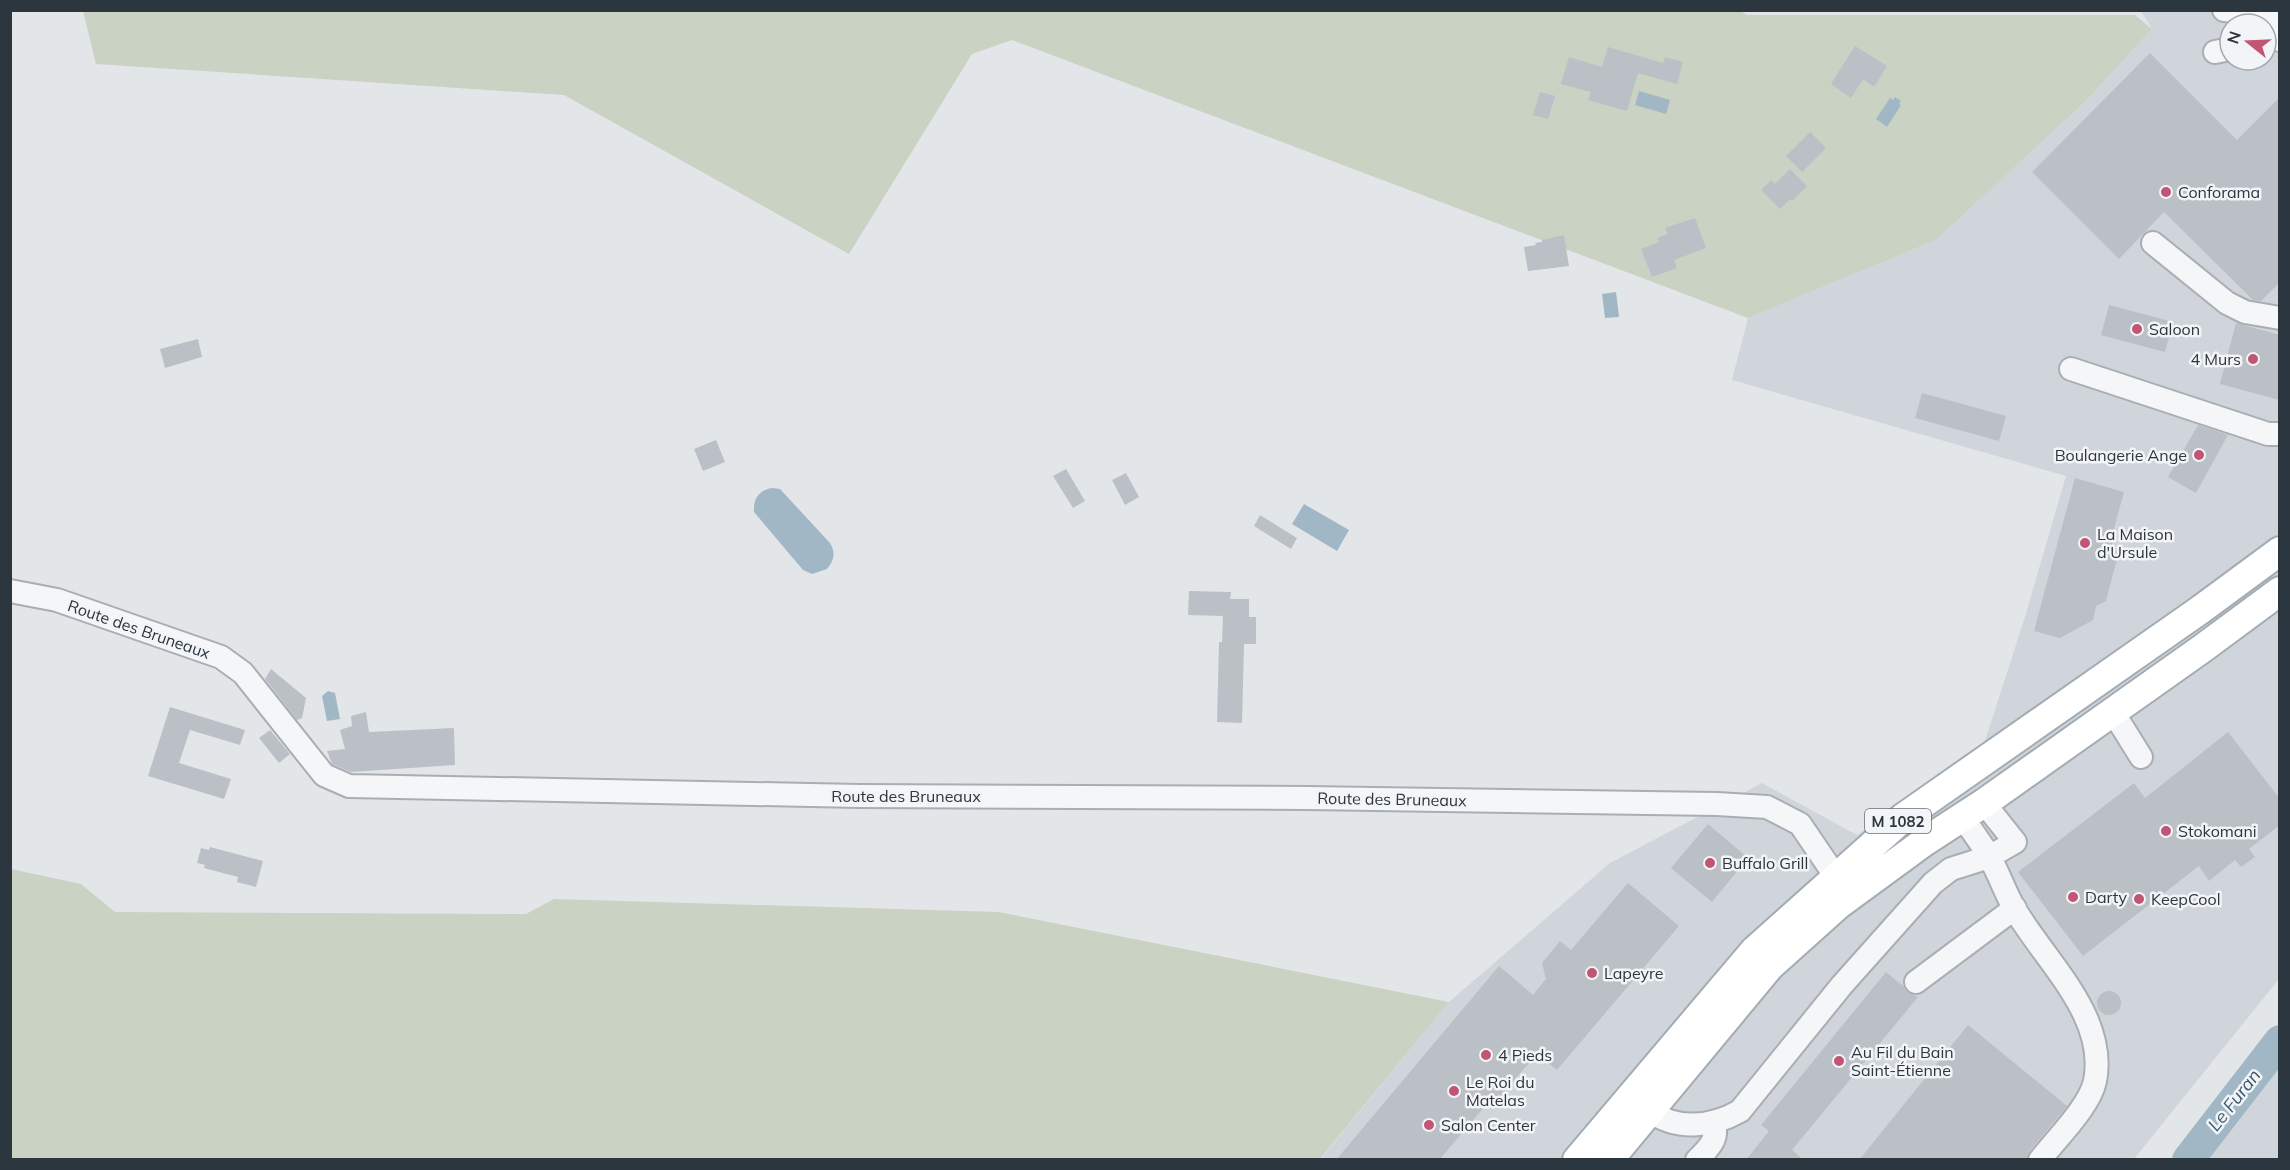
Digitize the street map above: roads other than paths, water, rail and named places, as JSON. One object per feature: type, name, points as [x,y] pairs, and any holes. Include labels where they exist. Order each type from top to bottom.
[{"type":"main road","name":"M 1082","points":[[1609,1160],[1770,966],[1904,817],[2200,610],[2280,551]]},
{"type":"main road","name":"M 1082","points":[[1577,1160],[1754,951],[1837,891],[1973,810],[2280,591]]},
{"type":"main road","points":[[1952,784],[1973,810]]},
{"type":"street","points":[[2152,243],[2227,303],[2245,312],[2280,318]]},
{"type":"street","points":[[2071,369],[2268,434],[2280,435]]},
{"type":"street","name":"Route des Bruneaux","points":[[10,591],[57,600],[220,657],[243,673],[324,775],[349,786],[859,796],[1307,798],[1717,804],[1767,807],[1800,824],[1837,891]]},
{"type":"street","points":[[2112,712],[2141,757]]},
{"type":"street","points":[[1650,1111],[1672,1123],[1692,1125],[1713,1123],[1740,1111],[1842,985],[1933,883],[1952,868],[1989,857],[2015,842],[1973,810]]},
{"type":"street","points":[[1973,810],[1989,857],[2015,908],[2066,984],[2094,1035],[2097,1063],[2094,1084],[2084,1105],[2040,1160]]},
{"type":"street","points":[[1916,982],[2015,908]]},
{"type":"street","points":[[1697,1160],[1715,1139],[1713,1123]]},
{"type":"water","points":[[1639,91],[1670,100],[1666,114],[1635,105]]},
{"type":"water","points":[[1895,97],[1901,101],[1899,104],[1901,105],[1887,127],[1876,119],[1890,98],[1893,100]]},
{"type":"water","points":[[1616,292],[1619,317],[1605,318],[1602,294]]},
{"type":"water","points":[[772,488],[780,489],[830,543],[833,557],[827,569],[812,574],[803,570],[754,512],[758,496]]},
{"type":"water","points":[[1304,504],[1349,530],[1337,551],[1292,524]]},
{"type":"water","points":[[328,691],[335,693],[340,719],[327,721],[322,696]]},
{"type":"waterway","name":"Le Furan","points":[[2188,1160],[2280,1041]]},
{"type":"place","name":"Conforama","points":[[2166,192]]},
{"type":"place","name":"Saloon","points":[[2137,329]]},
{"type":"place","name":"4 Murs","points":[[2253,359]]},
{"type":"place","name":"Boulangerie Ange","points":[[2199,455]]},
{"type":"place","name":"La Maison d'Ursule","points":[[2085,543]]},
{"type":"place","name":"Stokomani","points":[[2166,831]]},
{"type":"place","name":"Buffalo Grill","points":[[1710,863]]},
{"type":"place","name":"Darty","points":[[2073,897]]},
{"type":"place","name":"KeepCool","points":[[2139,899]]},
{"type":"place","name":"Lapeyre","points":[[1592,973]]},
{"type":"place","name":"4 Pieds","points":[[1486,1055]]},
{"type":"place","name":"Au Fil du Bain Saint-Étienne","points":[[1839,1061]]},
{"type":"place","name":"Le Roi du Matelas","points":[[1454,1091]]},
{"type":"place","name":"Salon Center","points":[[1429,1125]]}]
